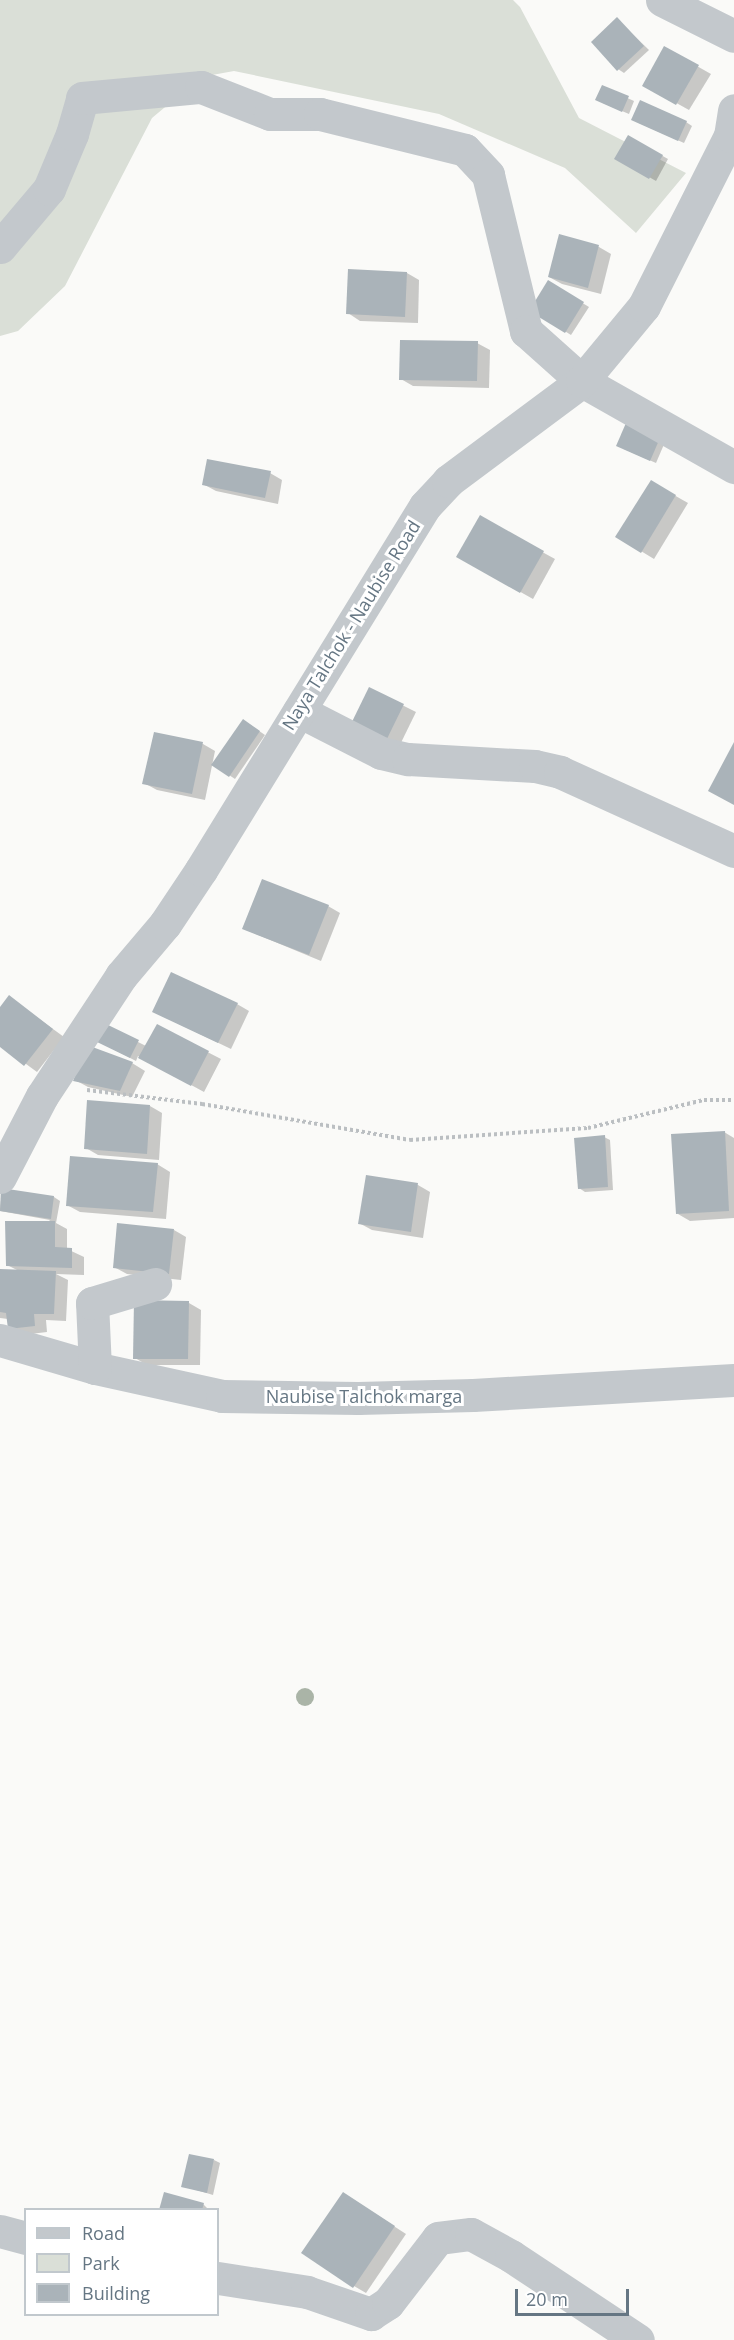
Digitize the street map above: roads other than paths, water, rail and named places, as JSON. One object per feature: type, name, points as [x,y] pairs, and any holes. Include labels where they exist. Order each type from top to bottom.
[{"type":"street","points":[[662,0],[734,36]]},
{"type":"street","points":[[0,247],[49,189],[72,134],[82,98],[201,87],[270,114],[320,114],[465,150],[488,175],[526,331],[582,381],[734,467]]},
{"type":"street","name":"Naya Talchok - Naubise Road","points":[[0,1177],[49,1086],[121,976],[165,924],[425,506],[448,481],[582,381],[644,306],[730,136],[734,110]]},
{"type":"street","points":[[299,711],[381,753],[408,759],[535,766],[560,772],[734,851]]},
{"type":"street","points":[[95,1368],[92,1303],[155,1284]]},
{"type":"street","name":"Naubise Talchok marga","points":[[0,1340],[95,1368],[234,1396],[357,1398],[473,1395],[734,1380]]},
{"type":"street","points":[[0,2231],[24,2237]]},
{"type":"street","points":[[219,2278],[307,2292],[371,2314],[388,2303],[438,2238],[471,2234],[511,2256],[638,2340]]}]
